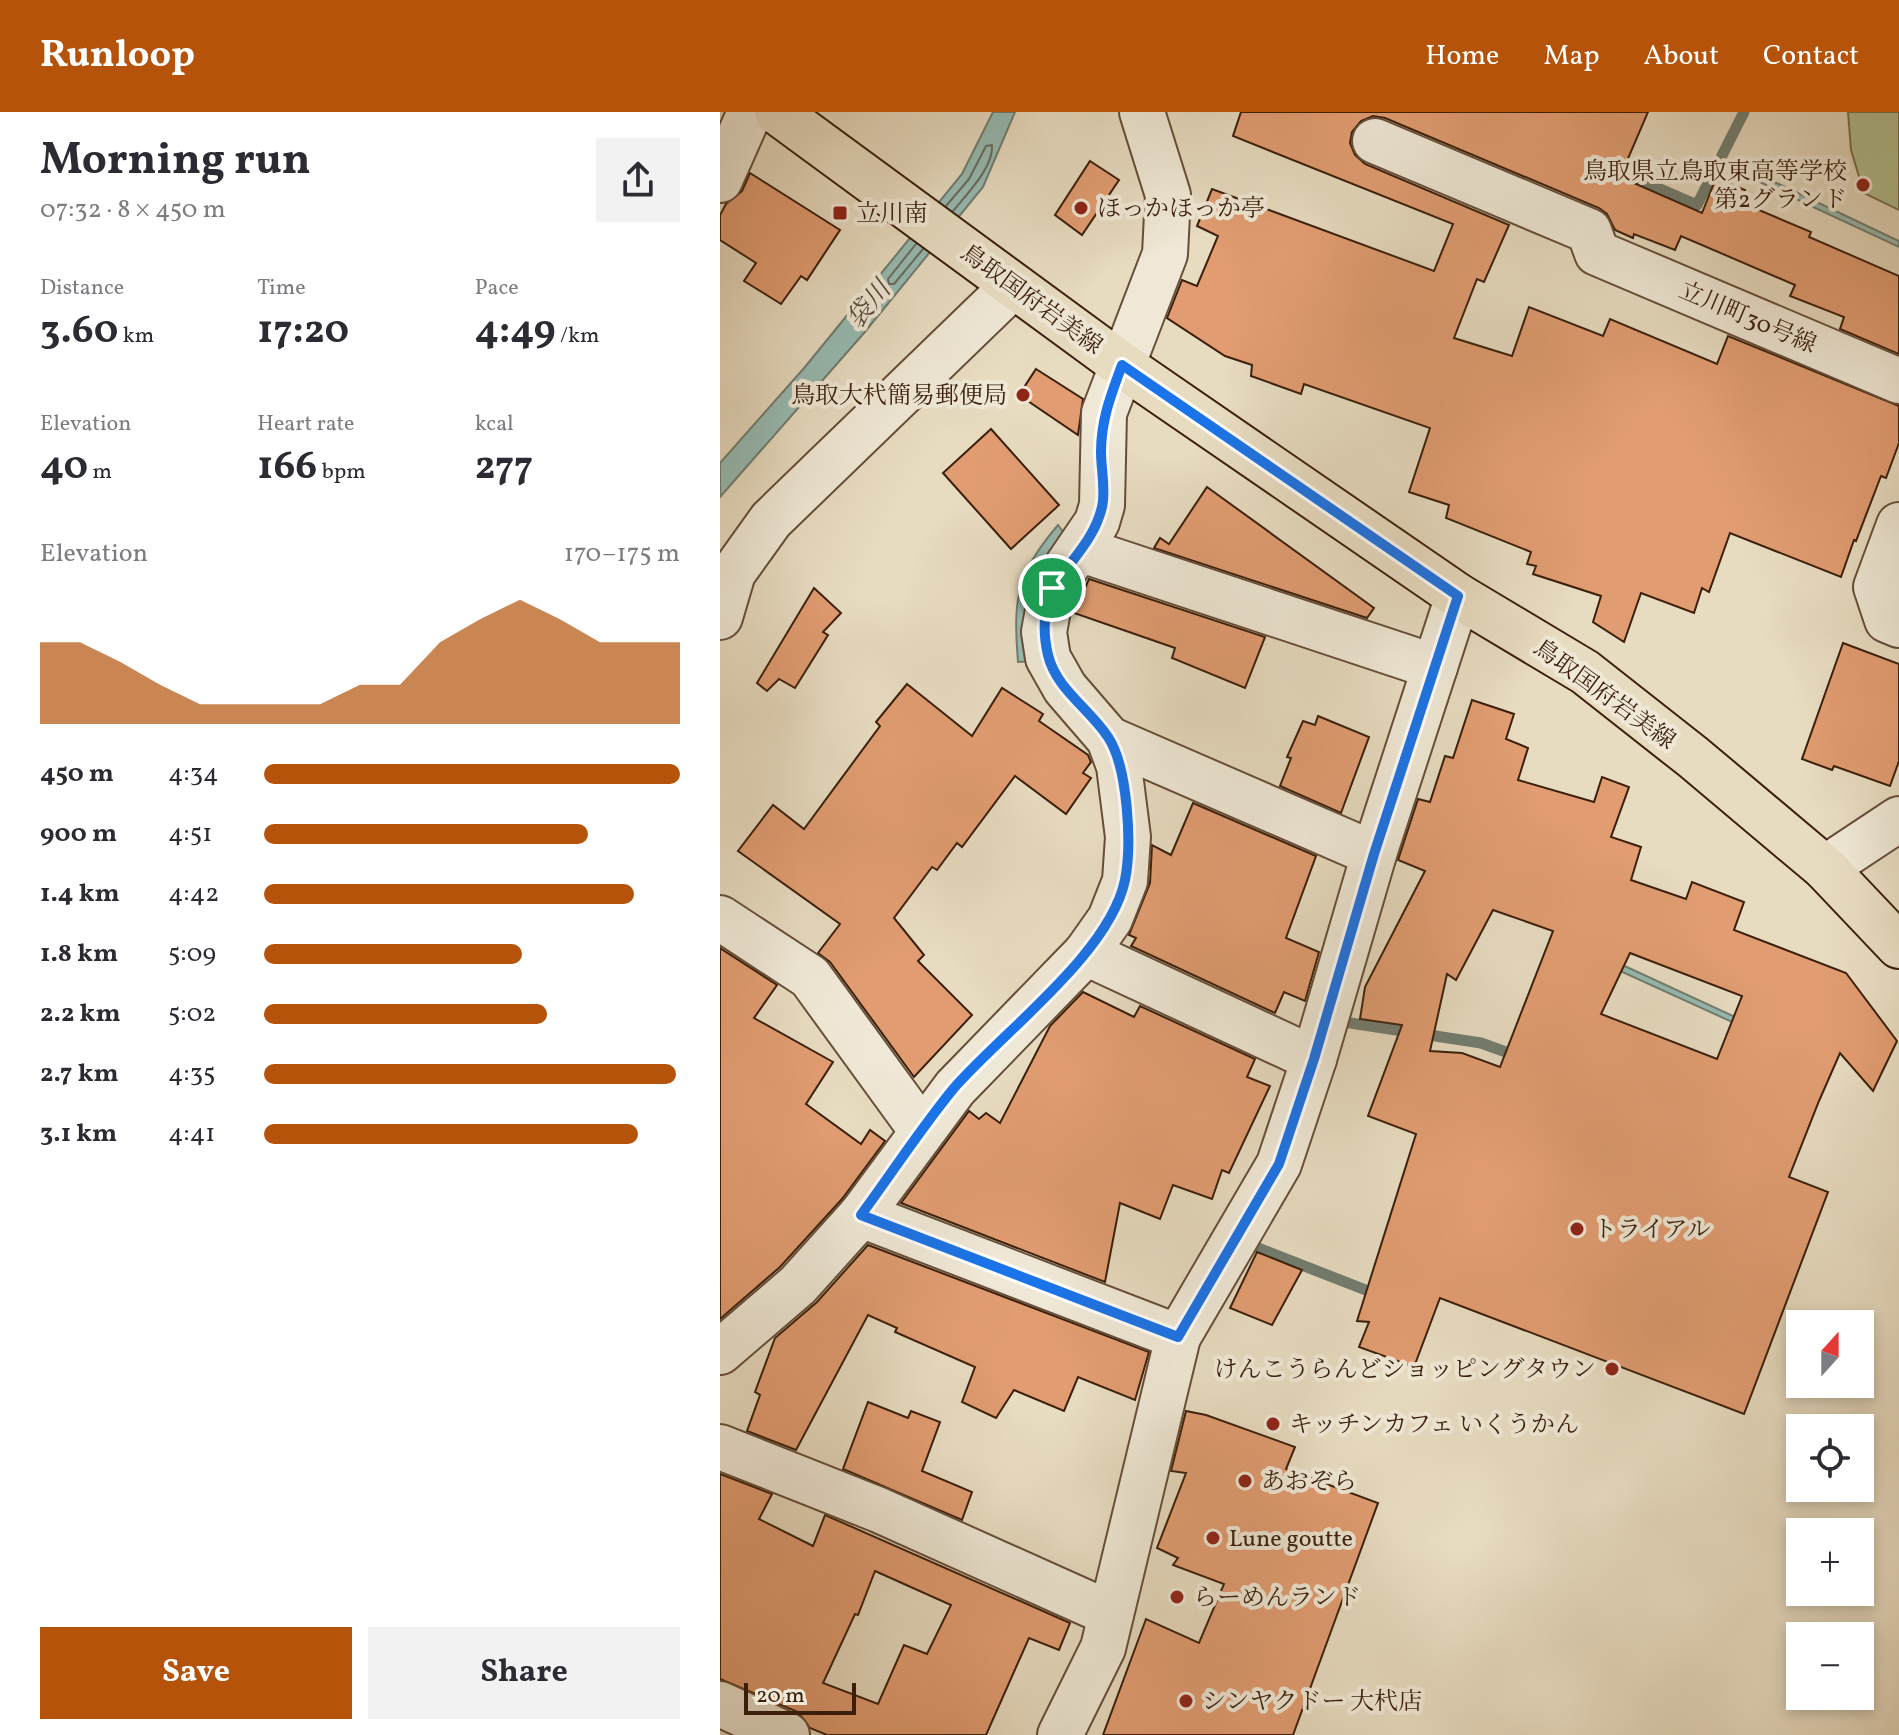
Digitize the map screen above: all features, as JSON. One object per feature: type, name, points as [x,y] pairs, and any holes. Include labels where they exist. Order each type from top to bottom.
[{"type":"main road","name":"鳥取国府岩美線","points":[[777,112],[1122,365],[1458,596],[1585,672],[1693,757],[1825,868],[1899,946]]},
{"type":"street","points":[[720,180],[750,112]]},
{"type":"street","points":[[720,1352],[798,1285],[861,1215],[922,1131],[997,1041],[1086,953],[1110,919],[1125,881],[1128,837],[1119,766],[1109,739],[1065,688],[1048,658],[1046,610],[1052,588],[1097,522],[1102,505],[1104,413],[1165,254],[1168,195],[1142,112]]},
{"type":"street","name":"立川町30号線","points":[[1375,141],[1589,231],[1597,253],[1899,381]]},
{"type":"street","points":[[720,617],[733,573],[771,520],[1013,286]]},
{"type":"street","points":[[1899,525],[1876,587],[1887,620],[1899,625]]},
{"type":"street","points":[[1079,549],[1435,667]]},
{"type":"street","points":[[1060,1735],[1103,1648],[1178,1337],[1279,1164],[1314,1059],[1374,854],[1458,596]]},
{"type":"street","points":[[1109,739],[1374,854]]},
{"type":"street","points":[[1825,868],[1899,819]]},
{"type":"street","points":[[720,918],[810,977],[922,1131]]},
{"type":"street","points":[[1086,953],[1314,1059]]},
{"type":"street","points":[[861,1215],[1178,1337]]},
{"type":"street","points":[[720,1447],[879,1510],[1111,1614]]},
{"type":"street","points":[[729,1717],[787,1735]]},
{"type":"green space","points":[[1848,112],[1899,112],[1899,210],[1864,193],[1851,150]]},
{"type":"water","name":"袋川","points":[[993,112],[1015,112],[983,187],[864,333],[720,497],[720,463],[805,367],[962,174]]},
{"type":"water","points":[[1724,158],[1899,241],[1899,247],[1721,164]]},
{"type":"water","points":[[1058,525],[1067,537],[1035,661],[1018,662],[1016,621],[1020,588],[1033,558]]},
{"type":"water","points":[[1553,933],[1772,1034],[1798,1052],[1550,939]]},
{"type":"building","points":[[1241,112],[1648,112],[1620,177],[1702,213],[1716,178],[1745,190],[1740,202],[1811,232],[1809,237],[1899,276],[1899,354],[1840,329],[1844,317],[1790,296],[1795,285],[1681,236],[1675,250],[1634,234],[1633,238],[1615,230],[1607,214],[1599,208],[1385,118],[1373,116],[1361,121],[1352,132],[1350,143],[1355,155],[1365,164],[1509,225],[1484,282],[1477,279],[1454,338],[1512,356],[1529,307],[1603,336],[1610,319],[1717,364],[1728,336],[1899,406],[1899,443],[1886,478],[1881,476],[1841,577],[1730,533],[1709,592],[1702,588],[1694,613],[1641,593],[1624,642],[1593,622],[1601,596],[1533,574],[1536,566],[1527,564],[1531,552],[1446,518],[1449,505],[1409,492],[1430,428],[1304,384],[1301,394],[1251,376],[1252,365],[1225,356],[1167,318],[1182,280],[1197,286],[1218,236],[1197,226],[1212,189],[1434,271],[1453,224],[1233,136]]},
{"type":"building","points":[[1090,161],[1119,180],[1082,235],[1055,215]]},
{"type":"building","points":[[750,173],[840,230],[807,280],[801,276],[781,304],[744,281],[756,263],[720,240],[720,215],[726,204],[742,191]]},
{"type":"building","points":[[1036,369],[1083,399],[1078,435],[1019,395]]},
{"type":"building","points":[[991,429],[1059,505],[1011,549],[943,473]]},
{"type":"building","points":[[1207,487],[1374,608],[1367,618],[1154,548],[1160,538],[1169,544]]},
{"type":"building","points":[[1089,579],[1265,637],[1245,688],[1172,658],[1175,648],[1074,613]]},
{"type":"building","points":[[814,588],[841,613],[823,632],[828,635],[795,688],[779,679],[767,691],[757,683]]},
{"type":"building","points":[[1843,643],[1899,664],[1899,761],[1890,786],[1834,766],[1832,770],[1802,759]]},
{"type":"building","points":[[907,684],[972,736],[1002,688],[1043,714],[1039,721],[1088,755],[1091,762],[1083,773],[1091,778],[1066,814],[1015,776],[962,847],[957,843],[937,870],[932,867],[894,918],[924,955],[918,961],[972,1015],[914,1077],[830,962],[818,953],[840,924],[738,851],[773,805],[804,829],[880,726],[876,722]]},
{"type":"building","points":[[1472,700],[1514,714],[1506,739],[1528,748],[1518,780],[1594,802],[1602,777],[1629,787],[1611,837],[1641,847],[1631,880],[1686,899],[1692,882],[1744,902],[1734,930],[1846,973],[1897,1041],[1873,1091],[1840,1053],[1819,1101],[1789,1177],[1828,1192],[1744,1414],[1440,1298],[1414,1367],[1359,1347],[1369,1322],[1357,1321],[1416,1134],[1368,1116],[1402,1025],[1360,1019],[1365,987],[1425,871],[1398,860],[1418,799],[1430,802],[1445,756],[1453,758]],"holes":[[[1493,910],[1553,931],[1500,1067],[1462,1053],[1430,1051],[1447,974],[1456,980]],[[1630,953],[1742,996],[1717,1059],[1601,1014]]]},
{"type":"building","points":[[1318,716],[1369,737],[1341,813],[1280,786],[1291,758],[1287,757],[1303,721],[1315,725]]},
{"type":"building","points":[[1193,803],[1316,856],[1286,938],[1319,952],[1305,1001],[1284,992],[1275,1013],[1131,946],[1136,938],[1129,935],[1150,883],[1152,845],[1171,855]]},
{"type":"building","points":[[720,948],[777,985],[754,1018],[833,1062],[806,1104],[861,1144],[870,1130],[885,1141],[842,1199],[780,1267],[720,1319]]},
{"type":"building","points":[[1083,992],[1134,1017],[1140,1006],[1255,1059],[1247,1077],[1270,1086],[1229,1173],[1222,1170],[1212,1199],[1173,1185],[1160,1219],[1120,1203],[1105,1282],[901,1203],[969,1111],[979,1119],[986,1113],[1000,1123],[1050,1026]]},
{"type":"building","points":[[868,1245],[1149,1352],[1135,1400],[1078,1377],[1064,1411],[1014,1390],[996,1418],[962,1402],[975,1367],[895,1332],[897,1328],[868,1315],[796,1450],[747,1431],[760,1395],[755,1392],[775,1338],[817,1302]]},
{"type":"building","points":[[1257,1252],[1302,1270],[1272,1325],[1230,1308]]},
{"type":"building","points":[[868,1402],[908,1418],[911,1411],[940,1422],[922,1471],[972,1492],[962,1520],[843,1469]]},
{"type":"building","points":[[1186,1411],[1206,1415],[1295,1447],[1286,1469],[1378,1503],[1293,1735],[1103,1735],[1146,1619],[1199,1643],[1224,1584],[1173,1565],[1178,1558],[1157,1548],[1186,1473],[1171,1471]]},
{"type":"building","points":[[720,1474],[772,1494],[759,1519],[813,1546],[825,1515],[1070,1623],[1059,1650],[1029,1638],[986,1735],[827,1735],[810,1728],[798,1712],[720,1679]],"holes":[[[875,1571],[951,1605],[927,1654],[904,1645],[878,1704],[823,1683],[855,1614],[858,1615]]]},
{"type":"waterway","points":[[1610,167],[1697,205],[1744,112]]},
{"type":"waterway","points":[[1344,1022],[1481,1043],[1517,1056]]},
{"type":"waterway","points":[[1253,1246],[1381,1296]]},
{"type":"place","name":"鳥取県立鳥取東高等学校 第2グランド","points":[[1863,185]]},
{"type":"place","name":"ほっかほっか亭","points":[[1081,208]]},
{"type":"place","name":"立川南","points":[[840,213]]},
{"type":"place","name":"鳥取大杙簡易郵便局","points":[[1023,395]]},
{"type":"place","name":"トライアル","points":[[1577,1229]]},
{"type":"place","name":"けんこうらんどショッピングタウン","points":[[1612,1369]]},
{"type":"place","name":"キッチンカフェ いくうかん","points":[[1273,1424]]},
{"type":"place","name":"あおぞら","points":[[1245,1481]]},
{"type":"place","name":"Lune goutte","points":[[1213,1538]]},
{"type":"place","name":"らーめんランド","points":[[1177,1597]]},
{"type":"place","name":"シンヤクドー 大杙店","points":[[1186,1701]]},
{"type":"route","points":[[1122,365],[1458,596],[1374,854],[1314,1059],[1279,1164],[1178,1337],[861,1215],[955,1088],[997,1041],[1086,953],[1110,919],[1125,881],[1128,837],[1119,766],[1109,739],[1065,688],[1048,658],[1044,632],[1052,588],[1097,522],[1102,505],[1104,413],[1122,365]]}]
